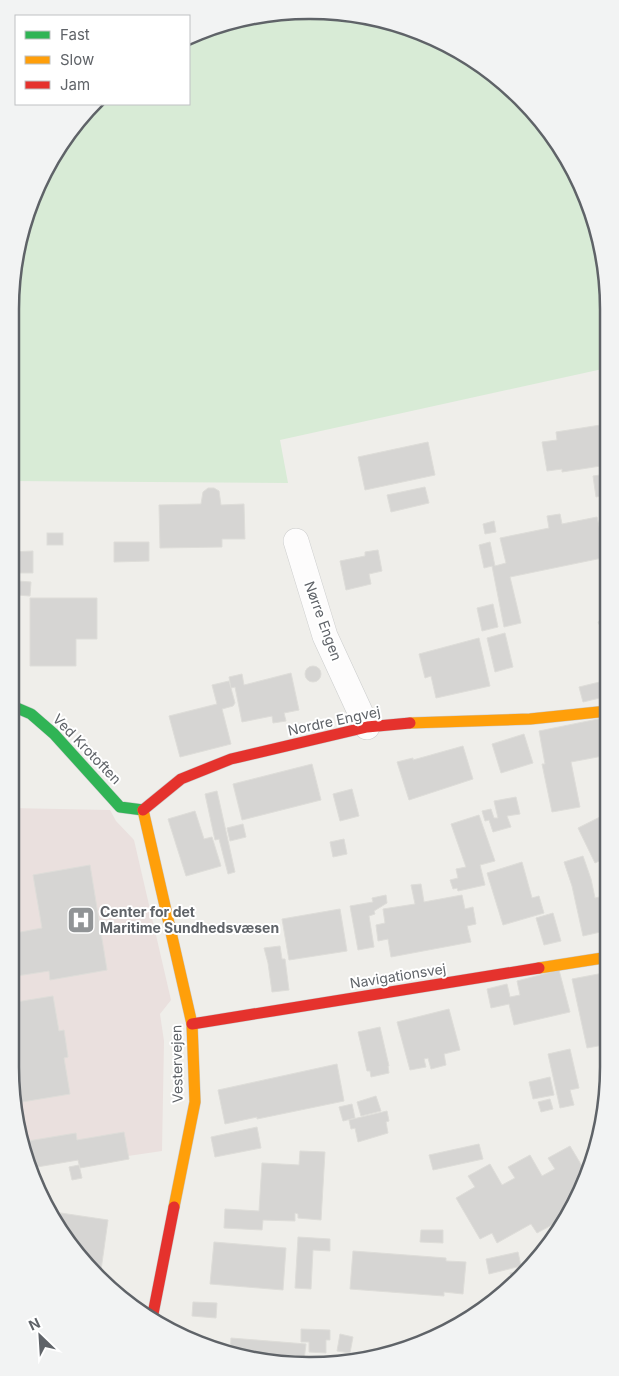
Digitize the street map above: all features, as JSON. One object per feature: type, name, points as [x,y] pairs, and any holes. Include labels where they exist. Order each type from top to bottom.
[{"type":"street","name":"Nørre Engen","points":[[296,541],[325,636],[367,726]]},
{"type":"street","name":"Ved Krotoften","points":[[19,709],[31,714],[54,734],[120,807],[143,810]]},
{"type":"street","name":"Nordre Engvej","points":[[143,810],[182,779],[206,768],[231,759],[367,726],[416,722],[530,719],[600,712]]},
{"type":"street","name":"Vestervejen","points":[[143,810],[192,1024],[194,1102],[153,1311]]},
{"type":"street","name":"Navigationsvej","points":[[192,1024],[600,958]]},
{"type":"shaded area","name":"Center for det Maritime Sundhedsvæsen","points":[[19,808],[110,810],[116,821],[134,840],[171,1000],[160,1014],[164,1041],[162,1151],[128,1156],[129,1159],[80,1168],[78,1160],[37,1167],[24,1123],[19,1086]]},
{"type":"green space","points":[[290,19],[329,19],[366,24],[403,34],[455,58],[501,91],[540,133],[561,164],[578,198],[595,253],[600,290],[600,370],[280,440],[288,483],[19,481],[19,290],[24,253],[41,198],[68,148],[103,105],[190,105],[190,45],[216,34],[253,24]]},
{"type":"building","points":[[600,425],[600,466],[562,472],[562,469],[547,471],[542,442],[557,440],[556,432]]},
{"type":"building","points":[[428,442],[435,475],[365,490],[358,457]]},
{"type":"building","points":[[600,475],[600,496],[596,497],[593,476]]},
{"type":"building","points":[[425,487],[429,503],[391,512],[387,495]]},
{"type":"building","points":[[208,488],[214,488],[219,491],[221,505],[244,504],[245,539],[222,539],[222,547],[160,548],[159,505],[201,504],[203,492]]},
{"type":"building","points":[[560,514],[562,524],[597,517],[600,531],[600,558],[510,577],[521,623],[504,627],[492,566],[484,568],[479,545],[490,542],[495,566],[506,563],[500,538],[549,528],[547,516]]},
{"type":"building","points":[[494,521],[496,532],[485,534],[483,524]]},
{"type":"building","points":[[47,533],[63,533],[63,545],[47,545]]},
{"type":"building","points":[[114,542],[149,542],[149,561],[114,562]]},
{"type":"building","points":[[378,550],[382,571],[369,574],[371,584],[346,590],[340,561],[365,556],[365,552]]},
{"type":"building","points":[[33,551],[33,573],[19,573],[19,552]]},
{"type":"building","points":[[19,581],[31,582],[30,596],[19,595]]},
{"type":"building","points":[[30,598],[97,598],[97,639],[76,639],[76,666],[30,666]]},
{"type":"building","points":[[493,604],[498,627],[482,631],[477,608]]},
{"type":"building","points":[[505,633],[513,667],[495,672],[487,638]]},
{"type":"building","points":[[479,638],[490,686],[436,698],[431,676],[425,678],[419,654]]},
{"type":"building","points":[[313,666],[319,668],[321,674],[319,680],[313,682],[307,680],[305,674],[307,668]]},
{"type":"building","points":[[291,673],[299,710],[284,713],[286,721],[273,723],[272,716],[242,722],[235,687],[231,688],[229,677],[242,674],[244,685]]},
{"type":"building","points":[[229,681],[235,703],[233,706],[222,709],[231,744],[180,757],[169,716],[217,704],[212,685]]},
{"type":"building","points":[[600,682],[600,698],[583,702],[579,687]]},
{"type":"building","points":[[600,719],[600,757],[571,762],[580,807],[552,812],[542,764],[545,764],[539,731]]},
{"type":"building","points":[[524,734],[533,763],[501,773],[492,744]]},
{"type":"building","points":[[463,746],[473,779],[409,800],[397,762],[413,758],[413,760]]},
{"type":"building","points":[[312,764],[321,800],[242,820],[233,784]]},
{"type":"building","points":[[352,789],[359,816],[340,821],[333,794]]},
{"type":"building","points":[[217,791],[235,872],[228,874],[219,839],[215,840],[205,794]]},
{"type":"building","points":[[516,797],[520,814],[507,816],[511,827],[493,832],[489,820],[485,821],[482,811],[491,809],[494,818],[498,818],[494,801]]},
{"type":"building","points":[[195,811],[204,839],[212,837],[221,866],[186,876],[168,819]]},
{"type":"building","points":[[479,815],[495,861],[480,865],[485,885],[458,891],[457,888],[453,889],[450,880],[458,878],[456,869],[466,867],[451,824]]},
{"type":"building","points":[[600,817],[600,861],[595,863],[578,828]]},
{"type":"building","points":[[243,824],[246,837],[230,841],[227,828]]},
{"type":"building","points":[[344,839],[347,854],[333,857],[330,842]]},
{"type":"building","points":[[583,856],[595,898],[600,897],[600,932],[583,936],[572,886],[564,862]]},
{"type":"building","points":[[522,862],[532,898],[539,896],[544,913],[503,925],[487,873]]},
{"type":"building","points":[[90,865],[107,970],[50,980],[49,971],[19,976],[19,932],[42,928],[33,875]]},
{"type":"building","points":[[421,884],[424,902],[462,895],[465,909],[473,907],[476,924],[467,926],[471,942],[391,957],[388,939],[378,941],[376,925],[385,923],[383,909],[415,904],[411,885]]},
{"type":"building","points":[[386,895],[387,903],[374,911],[375,914],[369,916],[374,947],[358,950],[350,906],[373,902],[372,898]]},
{"type":"building","points":[[340,909],[347,951],[289,960],[282,919]]},
{"type":"building","points":[[553,913],[561,941],[544,945],[536,918]]},
{"type":"building","points":[[280,946],[282,959],[285,959],[289,990],[272,992],[264,948]]},
{"type":"building","points":[[559,970],[570,1012],[514,1025],[509,1004],[491,1008],[487,989],[507,984],[510,997],[520,995],[517,981]]},
{"type":"building","points":[[600,974],[600,1046],[587,1048],[572,979]]},
{"type":"building","points":[[53,996],[59,1031],[64,1030],[68,1057],[64,1058],[70,1094],[21,1102],[19,1086],[19,1002]]},
{"type":"building","points":[[449,1009],[460,1050],[444,1054],[446,1065],[431,1069],[428,1058],[424,1059],[426,1067],[410,1070],[397,1022]]},
{"type":"building","points":[[380,1027],[389,1073],[371,1077],[370,1071],[367,1071],[358,1032]]},
{"type":"building","points":[[570,1049],[579,1088],[570,1090],[574,1105],[560,1108],[548,1054]]},
{"type":"building","points":[[337,1064],[344,1101],[225,1124],[218,1090]]},
{"type":"building","points":[[550,1077],[554,1095],[533,1099],[529,1082]]},
{"type":"building","points":[[376,1096],[381,1111],[361,1116],[357,1102]]},
{"type":"building","points":[[550,1099],[553,1109],[541,1112],[538,1102]]},
{"type":"building","points":[[352,1104],[355,1118],[343,1121],[339,1107]]},
{"type":"building","points":[[387,1111],[389,1121],[386,1122],[388,1133],[358,1142],[355,1128],[351,1129],[349,1120]]},
{"type":"building","points":[[257,1127],[261,1148],[215,1157],[211,1137]]},
{"type":"building","points":[[124,1132],[129,1159],[80,1168],[78,1160],[37,1167],[29,1141],[76,1133],[77,1140]]},
{"type":"building","points":[[479,1144],[483,1159],[433,1170],[429,1155]]},
{"type":"building","points":[[570,1146],[583,1166],[570,1195],[553,1224],[537,1233],[531,1224],[497,1243],[492,1233],[480,1239],[456,1198],[475,1187],[468,1176],[490,1164],[502,1185],[515,1178],[508,1167],[530,1155],[542,1176],[555,1169],[548,1158]]},
{"type":"building","points":[[300,1151],[325,1152],[321,1220],[298,1218],[298,1214],[295,1213],[295,1221],[263,1220],[262,1230],[224,1228],[225,1209],[259,1211],[262,1163],[299,1165]]},
{"type":"building","points":[[79,1165],[82,1178],[72,1180],[69,1167]]},
{"type":"building","points":[[58,1213],[108,1220],[101,1269],[79,1243]]},
{"type":"building","points":[[421,1230],[443,1230],[443,1243],[420,1242]]},
{"type":"building","points":[[298,1237],[330,1239],[330,1251],[313,1250],[311,1289],[295,1288]]},
{"type":"building","points":[[214,1242],[286,1248],[283,1290],[210,1284]]},
{"type":"building","points":[[353,1251],[446,1258],[446,1261],[466,1262],[463,1294],[444,1292],[444,1296],[350,1289]]},
{"type":"building","points":[[518,1252],[521,1266],[489,1274],[486,1259]]},
{"type":"building","points":[[193,1302],[217,1303],[216,1318],[192,1316]]},
{"type":"building","points":[[301,1329],[330,1330],[330,1340],[326,1340],[326,1353],[309,1352],[309,1342],[301,1342]]},
{"type":"building","points":[[340,1334],[353,1337],[350,1353],[337,1351]]},
{"type":"building","points":[[231,1338],[306,1344],[304,1357],[272,1355],[230,1346]]},
{"type":"traffic: fast","points":[[19,709],[31,714],[54,734],[120,807],[143,810]]},
{"type":"traffic: slow","points":[[410,723],[530,719],[600,712]]},
{"type":"traffic: slow","points":[[143,810],[192,1024],[195,1102],[174,1207]]},
{"type":"traffic: slow","points":[[539,968],[600,958]]},
{"type":"traffic: jam","points":[[143,810],[181,779],[231,759],[367,727],[410,723]]},
{"type":"traffic: jam","points":[[192,1024],[539,968]]},
{"type":"traffic: jam","points":[[153,1311],[174,1207]]},
{"type":"place","name":"Center for det Maritime Sundhedsvæsen","points":[[81,920]]}]
